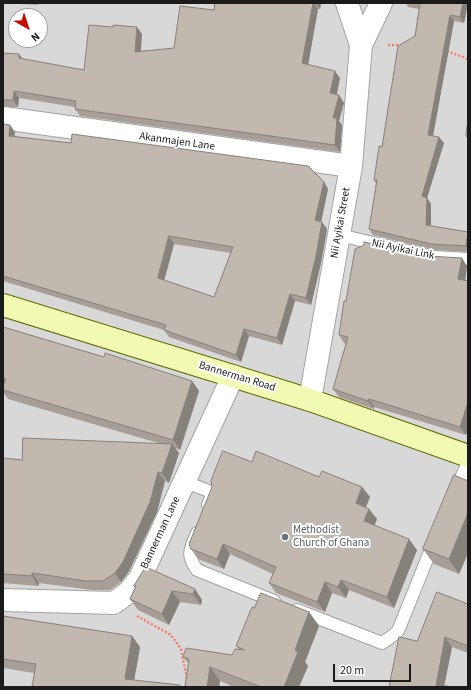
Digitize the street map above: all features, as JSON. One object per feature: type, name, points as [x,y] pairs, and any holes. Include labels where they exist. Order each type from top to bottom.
[{"type":"street","name":"Nii Ayikai Street","points":[[347,3],[361,45]]},
{"type":"street","name":"Nii Ayikai Street","points":[[310,400],[351,166],[361,45],[381,3]]},
{"type":"street","name":"Akanmajen Lane","points":[[3,118],[351,166]]},
{"type":"street","name":"Bannerman Road","points":[[3,305],[310,400],[468,456]]},
{"type":"street","name":"Bannerman Lane","points":[[114,603],[130,591],[140,578],[233,376]]},
{"type":"street","points":[[3,600],[114,603]]},
{"type":"lane","name":"Nii Ayikai Link","points":[[339,235],[434,257],[468,259]]},
{"type":"lane","points":[[450,506],[468,462]]},
{"type":"lane","points":[[185,482],[209,491],[212,495],[189,553],[190,561],[197,570],[382,643],[398,631],[440,528]]},
{"type":"path","points":[[361,45],[410,46]]},
{"type":"path","points":[[445,51],[468,59]]},
{"type":"path","points":[[114,603],[171,635],[181,649],[187,680]]},
{"type":"shaded area","points":[[3,3],[468,3],[468,687],[3,687]]},
{"type":"building","points":[[215,3],[313,3],[302,63],[335,71],[330,93],[339,95],[333,118],[337,118],[335,145],[75,109],[76,101],[14,91],[13,100],[3,100],[3,53],[19,54],[19,58],[84,70],[89,25],[137,27],[135,52],[174,48],[180,6],[214,10]]},
{"type":"building","points":[[414,3],[463,3],[460,17],[450,15],[428,135],[439,137],[422,196],[427,198],[426,225],[468,232],[466,246],[431,244],[369,229],[377,180],[374,180],[379,146],[382,147],[398,46],[415,36],[420,4]]},
{"type":"building","points":[[468,121],[468,137],[466,136]]},
{"type":"building","points":[[3,124],[10,125],[9,136],[71,143],[72,134],[308,166],[324,182],[315,220],[322,222],[306,298],[290,294],[277,338],[244,329],[236,355],[164,330],[166,325],[3,276]],"holes":[[[169,236],[233,247],[214,297],[158,278]]]},
{"type":"building","points":[[364,242],[427,256],[462,258],[458,279],[468,281],[468,402],[460,427],[369,399],[368,401],[333,389],[348,337],[339,335],[344,301],[346,301],[355,249],[364,245]]},
{"type":"building","points":[[3,327],[104,357],[105,353],[192,381],[173,440],[3,390],[6,379],[3,378]]},
{"type":"building","points":[[23,438],[172,444],[162,473],[158,472],[150,502],[123,562],[115,573],[103,581],[86,581],[32,573],[32,576],[3,574],[3,458],[22,460]]},
{"type":"building","name":"Methodist Church of Ghana","points":[[223,451],[252,462],[256,451],[319,477],[322,471],[362,487],[356,503],[369,509],[364,521],[409,539],[387,597],[341,580],[338,587],[325,582],[317,602],[269,583],[276,567],[223,544],[217,559],[191,549],[189,544],[212,487],[211,481]]},
{"type":"building","points":[[454,475],[468,481],[468,513],[449,559],[423,549]]},
{"type":"building","points":[[146,567],[195,589],[193,594],[172,591],[162,614],[130,599],[136,586],[134,586]]},
{"type":"building","points":[[437,592],[468,604],[468,646],[445,637],[436,686],[448,687],[389,687],[399,637],[417,641]]},
{"type":"building","points":[[261,593],[309,612],[295,650],[298,652],[284,687],[261,687],[210,667],[207,687],[185,686],[189,659],[183,657],[186,648],[232,655],[235,649],[244,650],[236,646],[252,607],[254,608]]},
{"type":"building","points":[[3,616],[132,636],[125,679],[180,685],[180,687],[32,687],[36,664],[3,659]]},
{"type":"place","name":"Methodist Church of Ghana","points":[[285,537]]}]
